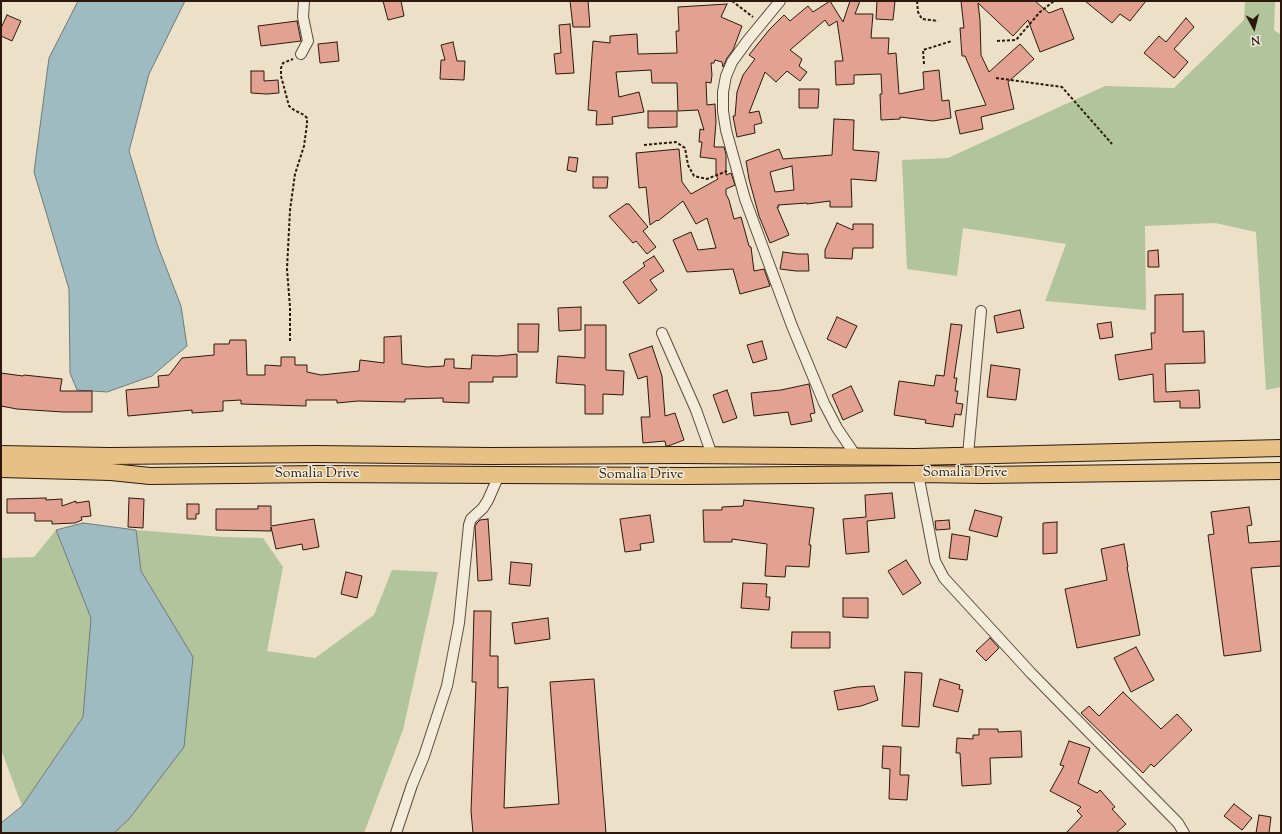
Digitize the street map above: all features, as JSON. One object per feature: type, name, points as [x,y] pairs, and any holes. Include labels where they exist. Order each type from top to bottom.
[{"type":"main road","name":"Somalia Drive","points":[[1,454],[109,456],[316,454],[491,456],[856,456],[1281,448]]},
{"type":"main road","name":"Somalia Drive","points":[[1,469],[111,472],[150,476],[319,474],[693,476],[918,474],[983,475],[1281,471]]},
{"type":"street","points":[[301,54],[308,41],[303,17],[304,1]]},
{"type":"street","points":[[780,1],[732,62],[726,76],[723,92],[723,111],[726,130],[745,199],[792,326],[824,403],[837,428],[856,456]]},
{"type":"street","points":[[968,455],[980,311]]},
{"type":"street","points":[[662,333],[696,410],[712,456]]},
{"type":"street","points":[[918,474],[935,561],[944,578],[1031,673],[1178,823],[1184,833]]},
{"type":"street","points":[[396,833],[412,785],[424,756],[447,686],[459,623],[468,525],[471,519],[483,508],[488,500],[498,475]]},
{"type":"path","points":[[732,1],[761,24]]},
{"type":"path","points":[[918,1],[918,12],[922,20],[938,21]]},
{"type":"path","points":[[997,41],[1016,40],[1040,12],[1054,1]]},
{"type":"path","points":[[924,64],[923,50],[952,41]]},
{"type":"path","points":[[290,341],[290,307],[287,269],[289,224],[295,174],[304,146],[307,124],[304,115],[289,106],[281,76],[281,68],[283,63],[301,54]]},
{"type":"path","points":[[996,78],[1062,87],[1112,144]]},
{"type":"path","points":[[644,145],[676,142],[684,148],[688,165],[694,176],[707,179],[735,167]]},
{"type":"green space","points":[[1245,1],[1275,1],[1274,30],[1281,35],[1281,387],[1266,390],[1256,232],[1215,223],[1145,226],[1146,310],[1045,301],[1066,244],[963,228],[957,276],[907,269],[902,160],[948,158],[1105,86],[1174,88],[1244,20]]},
{"type":"green space","points":[[56,530],[91,618],[83,717],[22,806],[1,749],[1,558],[34,557]]},
{"type":"green space","points":[[136,530],[222,537],[263,538],[283,567],[267,651],[315,658],[374,615],[392,570],[438,572],[403,730],[364,833],[114,833],[129,819],[193,658],[141,571]]},
{"type":"water","points":[[78,1],[185,1],[149,74],[129,151],[157,244],[181,306],[187,346],[152,376],[107,392],[77,390],[70,373],[69,289],[34,172],[49,58]]},
{"type":"water","points":[[83,523],[136,530],[141,571],[193,657],[184,747],[129,819],[114,833],[1,833],[1,823],[22,806],[83,717],[91,618],[56,530]]},
{"type":"building","points":[[383,1],[401,1],[404,16],[388,20]]},
{"type":"building","points":[[570,1],[588,1],[590,27],[573,27]]},
{"type":"building","points":[[830,1],[843,22],[850,1],[860,1],[855,14],[873,14],[871,38],[889,38],[888,54],[896,53],[899,94],[924,89],[923,72],[939,70],[942,101],[949,100],[951,118],[933,121],[900,117],[900,119],[881,120],[881,74],[854,75],[854,84],[836,85],[835,61],[843,61],[837,21],[829,26],[825,20],[790,50],[802,59],[799,66],[807,72],[800,81],[787,71],[776,82],[765,72],[749,113],[759,111],[762,123],[754,125],[755,133],[737,137],[733,116],[735,116],[737,92],[743,75],[755,59],[749,55],[769,30],[784,15],[790,21],[808,6],[813,12]]},
{"type":"building","points":[[877,1],[895,1],[893,20],[876,19]]},
{"type":"building","points":[[961,1],[1035,1],[1049,13],[1062,8],[1074,39],[1040,52],[1028,20],[1013,36],[978,3],[981,55],[989,72],[1020,44],[1034,59],[1008,82],[1014,109],[981,117],[983,129],[960,134],[955,111],[986,105],[965,56],[962,56],[960,28],[964,28]]},
{"type":"building","points":[[1085,1],[1146,1],[1130,21],[1120,14],[1112,23]]},
{"type":"building","points":[[727,4],[721,17],[742,26],[733,50],[723,67],[722,62],[715,60],[714,63],[711,63],[711,83],[706,82],[707,105],[715,104],[716,122],[714,147],[724,147],[726,154],[726,175],[731,173],[735,185],[726,189],[726,194],[734,219],[741,217],[749,246],[751,247],[754,271],[764,269],[770,286],[740,294],[733,269],[687,272],[673,240],[691,232],[698,250],[716,248],[707,218],[696,224],[683,201],[658,221],[657,220],[650,225],[646,187],[639,188],[636,153],[679,149],[682,182],[691,194],[718,179],[716,175],[716,159],[700,157],[702,142],[699,142],[700,129],[704,130],[698,110],[678,111],[677,83],[652,83],[651,70],[616,72],[619,97],[639,92],[644,112],[612,117],[613,124],[596,125],[597,111],[588,110],[593,41],[610,43],[610,36],[637,34],[638,54],[677,53],[676,31],[679,31],[678,7]]},
{"type":"building","points":[[7,15],[21,21],[12,41],[1,36],[1,28]]},
{"type":"building","points":[[1186,18],[1194,27],[1174,49],[1188,62],[1174,78],[1144,53],[1159,36],[1166,42]]},
{"type":"building","points":[[297,21],[301,41],[261,46],[258,26]]},
{"type":"building","points":[[570,24],[574,73],[556,74],[554,54],[561,53],[559,25]]},
{"type":"building","points":[[337,42],[339,61],[320,63],[318,44]]},
{"type":"building","points":[[453,42],[457,61],[465,61],[464,80],[440,79],[441,60],[445,60],[441,45]]},
{"type":"building","points":[[251,71],[264,71],[264,81],[278,80],[279,93],[251,93]]},
{"type":"building","points":[[799,89],[819,89],[818,108],[799,108]]},
{"type":"building","points":[[648,111],[677,111],[677,127],[648,128]]},
{"type":"building","points":[[834,119],[854,120],[853,150],[879,152],[876,181],[851,179],[852,207],[830,207],[830,201],[807,204],[778,205],[779,207],[777,207],[789,235],[770,243],[759,216],[749,179],[746,161],[779,149],[783,159],[832,155]],"holes":[[[792,166],[794,190],[775,192],[770,172]]]},
{"type":"building","points":[[569,157],[578,158],[576,172],[567,170]]},
{"type":"building","points":[[593,177],[608,177],[607,188],[593,188]]},
{"type":"building","points":[[626,204],[629,204],[648,227],[643,231],[656,247],[647,254],[636,241],[633,243],[609,216]]},
{"type":"building","points":[[837,223],[853,230],[853,224],[873,224],[873,248],[853,248],[852,259],[825,258],[825,250]]},
{"type":"building","points":[[1158,250],[1159,267],[1148,267],[1148,251]]},
{"type":"building","points":[[783,252],[808,254],[809,271],[780,269]]},
{"type":"building","points":[[654,256],[664,271],[650,280],[657,290],[639,304],[623,282],[645,266],[643,263]]},
{"type":"building","points":[[1183,294],[1183,332],[1204,331],[1205,363],[1165,364],[1166,392],[1199,390],[1200,408],[1180,408],[1180,401],[1154,402],[1153,374],[1119,380],[1115,355],[1152,349],[1151,333],[1155,333],[1155,295]]},
{"type":"building","points":[[581,307],[581,330],[559,331],[558,308]]},
{"type":"building","points":[[1020,310],[1024,328],[997,333],[994,316]]},
{"type":"building","points":[[837,317],[857,326],[846,348],[827,339]]},
{"type":"building","points":[[1111,322],[1113,337],[1100,339],[1097,324]]},
{"type":"building","points":[[518,324],[539,324],[538,352],[518,352]]},
{"type":"building","points":[[951,324],[962,325],[954,378],[957,378],[955,391],[958,391],[956,403],[963,404],[961,415],[955,414],[953,427],[925,423],[926,420],[894,415],[899,381],[934,386],[936,375],[944,376]]},
{"type":"building","points":[[585,325],[606,325],[606,370],[624,371],[623,395],[603,394],[603,414],[585,414],[585,385],[556,383],[558,356],[585,358]]},
{"type":"building","points":[[401,336],[402,364],[427,367],[444,366],[445,359],[454,359],[454,368],[471,369],[472,355],[498,356],[517,354],[517,377],[493,377],[493,382],[469,382],[469,403],[443,402],[443,398],[405,399],[405,402],[358,401],[337,403],[337,400],[306,400],[306,406],[241,404],[241,400],[223,401],[223,411],[192,413],[192,410],[128,416],[126,390],[159,387],[158,376],[169,375],[182,358],[214,355],[214,344],[229,344],[230,340],[246,340],[247,375],[265,375],[265,365],[281,366],[281,357],[295,357],[295,365],[307,365],[307,372],[321,375],[359,371],[360,360],[384,363],[384,337]]},
{"type":"building","points":[[762,341],[767,359],[753,363],[747,345]]},
{"type":"building","points":[[652,346],[662,376],[665,416],[675,413],[684,440],[668,446],[666,446],[665,441],[643,443],[641,417],[650,417],[647,376],[638,379],[629,354]]},
{"type":"building","points":[[991,365],[1020,369],[1016,400],[987,397]]},
{"type":"building","points":[[1,373],[62,379],[60,391],[92,391],[92,412],[17,409],[1,406]]},
{"type":"building","points":[[809,384],[815,413],[810,414],[812,421],[791,425],[788,412],[754,416],[751,393],[781,390]]},
{"type":"building","points":[[851,386],[863,411],[843,420],[832,395]]},
{"type":"building","points":[[727,390],[737,418],[723,423],[713,395]]},
{"type":"building","points":[[892,493],[895,518],[867,521],[869,552],[846,554],[843,519],[866,517],[865,495]]},
{"type":"building","points":[[46,498],[46,500],[62,499],[62,506],[76,501],[76,503],[89,501],[91,516],[81,517],[82,520],[75,523],[52,524],[52,521],[35,521],[35,513],[7,513],[7,499]]},
{"type":"building","points":[[129,498],[144,499],[143,528],[128,527]]},
{"type":"building","points":[[744,500],[814,508],[809,545],[811,545],[809,567],[786,566],[785,577],[765,576],[767,544],[732,539],[732,542],[704,542],[703,510],[722,510],[722,507],[743,506]]},
{"type":"building","points":[[187,504],[199,504],[199,514],[196,514],[196,519],[187,519]]},
{"type":"building","points":[[258,506],[271,506],[271,526],[314,519],[319,547],[303,550],[302,544],[276,549],[271,527],[271,531],[216,530],[216,509],[258,509]]},
{"type":"building","points":[[1249,507],[1252,525],[1247,526],[1249,543],[1281,541],[1281,566],[1251,568],[1261,651],[1224,656],[1208,535],[1214,534],[1211,512]]},
{"type":"building","points":[[975,510],[1002,517],[997,537],[969,530]]},
{"type":"building","points":[[650,515],[654,542],[640,544],[641,550],[625,552],[620,519]]},
{"type":"building","points":[[488,519],[492,580],[478,581],[475,526],[480,520]]},
{"type":"building","points":[[949,520],[950,529],[936,530],[935,521]]},
{"type":"building","points":[[1057,522],[1057,553],[1043,554],[1043,523]]},
{"type":"building","points":[[952,534],[970,537],[967,560],[949,558]]},
{"type":"building","points":[[1124,544],[1140,635],[1077,648],[1065,589],[1107,580],[1101,549]]},
{"type":"building","points":[[906,560],[921,583],[903,595],[888,571]]},
{"type":"building","points":[[511,562],[532,564],[530,586],[509,584]]},
{"type":"building","points":[[346,572],[362,576],[357,598],[341,594]]},
{"type":"building","points":[[743,583],[767,584],[766,597],[770,597],[769,610],[741,608]]},
{"type":"building","points":[[843,598],[868,598],[868,618],[843,617]]},
{"type":"building","points":[[474,611],[491,611],[490,656],[498,656],[498,688],[508,687],[504,808],[559,804],[550,682],[594,679],[606,833],[473,833],[471,811],[476,682],[472,682]]},
{"type":"building","points":[[548,618],[550,639],[515,644],[512,623]]},
{"type":"building","points":[[792,632],[830,632],[830,648],[791,648]]},
{"type":"building","points":[[990,638],[999,648],[986,661],[976,651]]},
{"type":"building","points":[[1136,647],[1154,680],[1131,692],[1114,658]]},
{"type":"building","points":[[905,672],[922,673],[919,727],[902,726]]},
{"type":"building","points":[[940,679],[960,685],[959,689],[963,690],[958,712],[933,706]]},
{"type":"building","points":[[874,686],[878,700],[861,706],[838,710],[834,691]]},
{"type":"building","points":[[1123,692],[1161,729],[1177,714],[1192,730],[1154,767],[1151,764],[1143,773],[1081,713],[1089,706],[1099,716]]},
{"type":"building","points":[[979,729],[998,729],[998,732],[1021,731],[1022,757],[990,758],[991,784],[962,786],[960,753],[956,753],[957,738],[973,739],[973,735],[979,735]]},
{"type":"building","points":[[1069,741],[1090,748],[1078,783],[1097,793],[1100,790],[1115,807],[1112,809],[1126,824],[1116,833],[1066,833],[1082,816],[1077,811],[1081,807],[1050,791],[1064,766],[1060,765]]},
{"type":"building","points":[[883,746],[901,747],[900,775],[909,775],[907,800],[889,799],[890,769],[882,768]]},
{"type":"building","points":[[1234,804],[1252,818],[1242,830],[1224,816]]},
{"type":"building","points":[[1259,815],[1271,817],[1269,833],[1256,833]]}]
